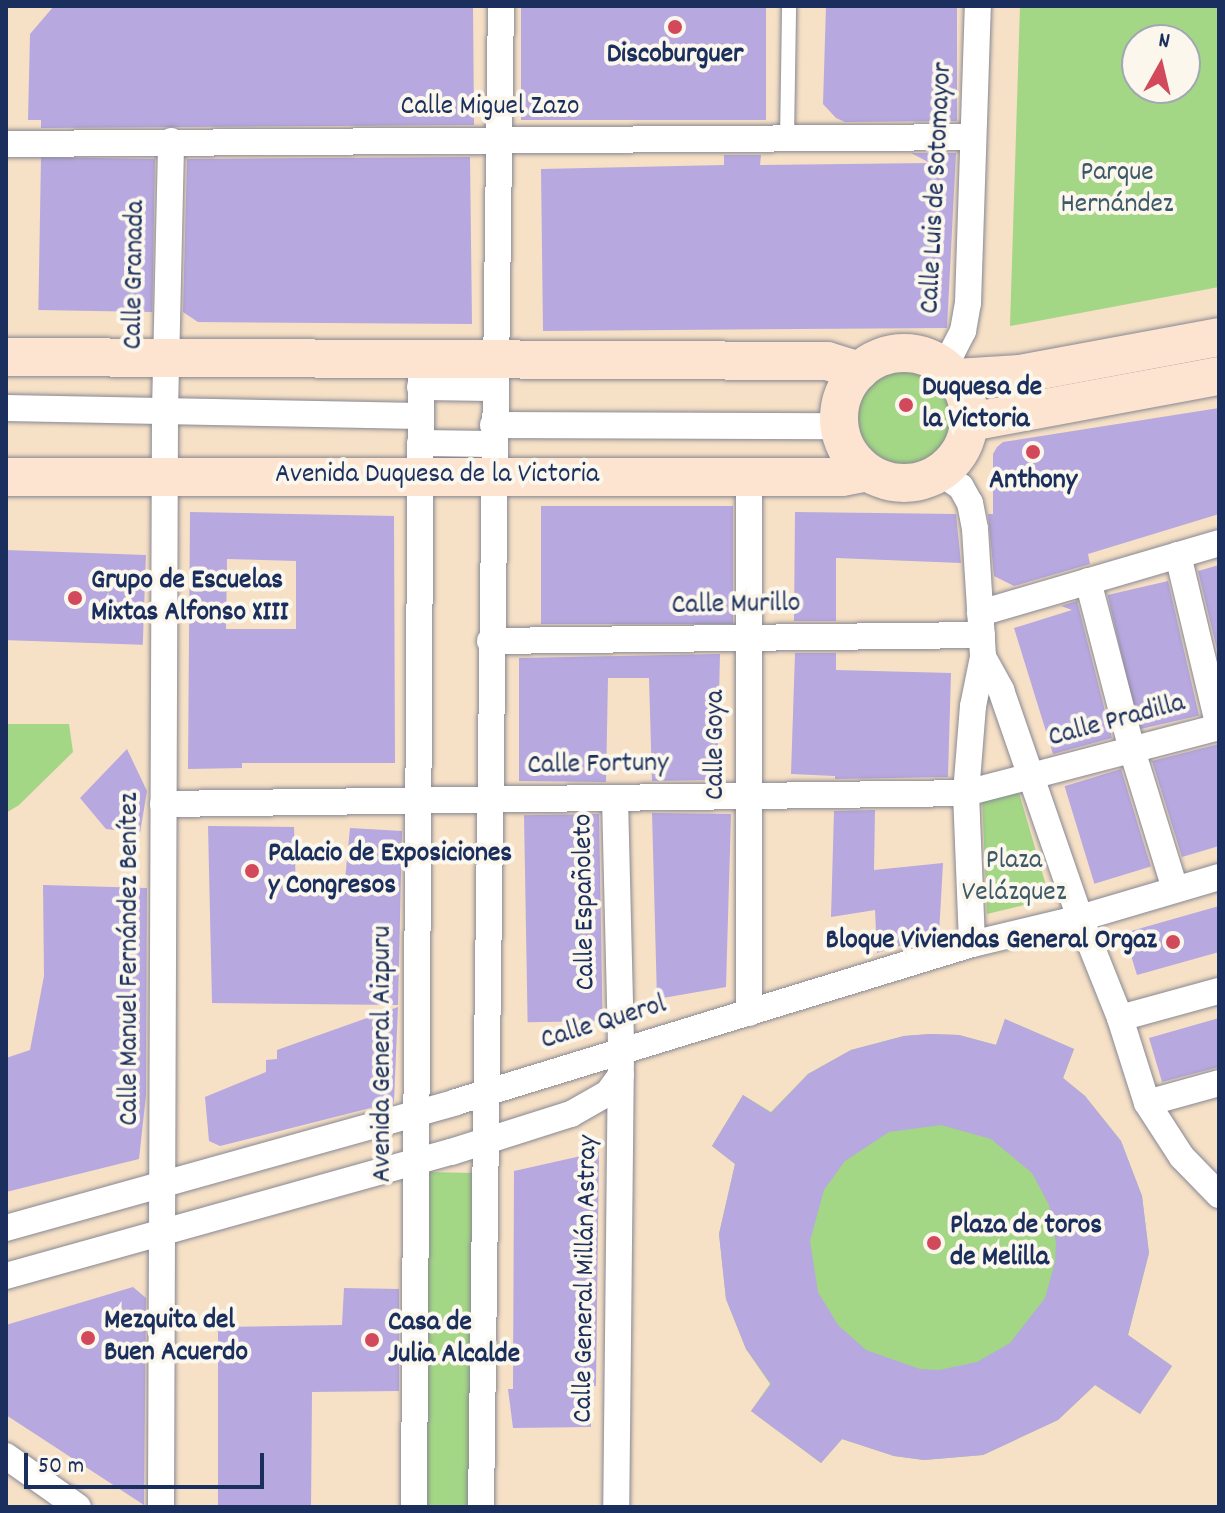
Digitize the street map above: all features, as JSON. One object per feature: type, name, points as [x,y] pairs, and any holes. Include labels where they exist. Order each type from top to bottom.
[{"type":"main road","points":[[950,373],[964,392],[970,422],[966,442],[956,459],[941,473],[923,481],[903,484],[867,472],[844,444],[839,426],[840,406],[846,387],[859,371],[892,354],[911,354],[950,373],[1020,374],[1219,337]]},
{"type":"main road","points":[[6,357],[166,358],[420,374],[494,375],[827,361],[859,371]]},
{"type":"main road","points":[[970,422],[1219,376]]},
{"type":"main road","name":"Avenida Duquesa de la Victoria","points":[[6,477],[164,476],[420,445],[493,448],[749,477],[842,477],[867,472]]},
{"type":"street","points":[[481,1507],[490,641],[501,6]]},
{"type":"street","name":"Calle Luis de Sotomayor","points":[[950,373],[968,303],[978,6]]},
{"type":"street","name":"Calle Miguel Zazo","points":[[6,144],[973,137]]},
{"type":"street","name":"Calle Granada","points":[[165,411],[171,141]]},
{"type":"street","name":"Avenida General Aizpuru","points":[[414,1507],[420,374]]},
{"type":"street","points":[[6,408],[165,411],[420,445]]},
{"type":"street","name":"Calle Manuel Fernández Benítez","points":[[161,1507],[165,411]]},
{"type":"street","points":[[493,448],[839,426]]},
{"type":"street","points":[[941,473],[961,487],[970,503],[988,689],[966,793],[972,944]]},
{"type":"street","name":"Calle Goya","points":[[749,477],[749,1013]]},
{"type":"street","name":"Calle Murillo","points":[[490,641],[982,635],[1088,581],[1219,543]]},
{"type":"street","points":[[1178,555],[1219,727]]},
{"type":"street","points":[[1088,581],[1132,750],[1175,889]]},
{"type":"street","points":[[988,689],[1032,778],[1080,918],[1120,1018],[1147,1103],[1182,1157],[1219,1195]]},
{"type":"street","name":"Calle Pradilla","points":[[1032,778],[1219,727]]},
{"type":"street","name":"Calle Fortuny","points":[[163,804],[966,793],[1032,778]]},
{"type":"street","name":"Calle Españoleto","points":[[615,798],[621,1064]]},
{"type":"street","name":"Calle Querol","points":[[6,1228],[486,1092],[621,1064],[749,1013],[972,944],[1080,918],[1219,877]]},
{"type":"street","points":[[1120,1018],[1219,991]]},
{"type":"street","name":"Calle Querol","points":[[6,1276],[485,1142],[571,1114],[608,1093],[621,1064]]},
{"type":"street","name":"Calle General Millán Astray","points":[[616,1497],[621,1064]]},
{"type":"street","points":[[1147,1103],[1219,1083]]},
{"type":"street","points":[[6,1456],[78,1507]]},
{"type":"lane","points":[[787,139],[789,6]]},
{"type":"green space","name":"Parque Hernández","points":[[1020,6],[1219,6],[1219,287],[1010,326]]},
{"type":"green space","points":[[905,370],[923,374],[938,384],[948,399],[952,417],[948,435],[938,450],[923,460],[905,464],[887,460],[872,450],[862,435],[858,417],[862,399],[872,384],[887,374]]},
{"type":"green space","points":[[6,724],[69,724],[73,752],[19,805],[6,813]]},
{"type":"green space","name":"Plaza Velázquez","points":[[1019,793],[1050,899],[987,914],[982,795]]},
{"type":"green space","name":"Plaza de toros de Melilla","points":[[1005,1019],[1074,1049],[1063,1078],[1085,1096],[1121,1141],[1142,1196],[1149,1253],[1128,1335],[1172,1366],[1140,1414],[1095,1385],[1058,1420],[983,1455],[924,1460],[894,1456],[842,1439],[821,1463],[751,1411],[770,1384],[746,1349],[726,1299],[719,1234],[735,1164],[712,1146],[743,1095],[771,1112],[808,1074],[851,1050],[904,1036],[930,1034],[959,1035],[996,1045]]},
{"type":"green space","points":[[423,1172],[477,1173],[471,1507],[417,1506]]},
{"type":"building","points":[[54,6],[473,6],[474,125],[41,128],[41,120],[28,120],[30,34]]},
{"type":"building","points":[[521,6],[766,6],[766,120],[521,120]]},
{"type":"building","points":[[826,6],[957,6],[957,121],[845,122],[836,118],[823,104]]},
{"type":"building","points":[[911,153],[956,153],[947,328],[543,331],[541,169],[724,165],[724,155],[761,155],[760,165],[930,163]]},
{"type":"building","points":[[41,157],[155,159],[152,312],[38,310]]},
{"type":"building","points":[[470,157],[472,324],[198,322],[183,312],[187,159]]},
{"type":"building","points":[[1219,408],[1219,514],[1088,554],[1090,564],[1014,586],[994,576],[988,514],[993,514],[993,454],[1003,442]]},
{"type":"building","points":[[541,506],[733,506],[733,624],[541,624]]},
{"type":"building","points":[[190,512],[394,516],[395,763],[242,763],[242,768],[188,769]],"holes":[[[227,559],[296,561],[296,629],[226,629]]]},
{"type":"building","points":[[795,512],[956,514],[961,563],[836,558],[836,621],[794,621]]},
{"type":"building","name":"Grupo de Escuelas Mixtas Alfonso XIII","points":[[6,550],[146,555],[143,645],[6,640]]},
{"type":"building","points":[[1219,565],[1219,658],[1198,571]]},
{"type":"building","points":[[1168,581],[1199,715],[1139,729],[1108,595]]},
{"type":"building","points":[[1077,601],[1112,738],[1053,754],[1014,628],[1072,610],[1061,606]]},
{"type":"building","points":[[795,653],[836,653],[836,670],[951,673],[948,777],[835,779],[835,776],[791,774]]},
{"type":"building","points":[[720,654],[717,780],[652,781],[649,678],[608,678],[606,782],[519,781],[519,658]]},
{"type":"building","points":[[1219,744],[1219,846],[1182,857],[1152,761]]},
{"type":"building","points":[[127,749],[147,791],[140,833],[106,829],[80,798]]},
{"type":"building","points":[[1121,769],[1151,867],[1094,884],[1065,786]]},
{"type":"building","points":[[875,810],[874,870],[943,863],[939,934],[877,953],[875,910],[831,917],[834,811]]},
{"type":"building","points":[[652,813],[731,814],[726,987],[657,999]]},
{"type":"building","points":[[599,814],[603,1021],[528,1022],[524,815]]},
{"type":"building","points":[[208,826],[294,827],[296,892],[344,890],[350,828],[402,831],[398,1005],[212,1003]]},
{"type":"building","points":[[43,885],[147,888],[146,1095],[139,1159],[6,1192],[6,1058],[30,1050],[44,976]]},
{"type":"building","name":"Bloque Viviendas General Orgaz","points":[[1219,906],[1219,952],[1137,975],[1124,933]]},
{"type":"building","points":[[398,1007],[394,1102],[220,1146],[209,1141],[205,1097],[266,1072],[266,1060],[277,1059],[277,1050]]},
{"type":"building","name":"Bloque Viviendas General Orgaz","points":[[1219,1018],[1219,1067],[1162,1082],[1149,1038]]},
{"type":"building","name":"Plaza de toros de Melilla","points":[[1005,1019],[1074,1049],[1063,1078],[1085,1096],[1121,1141],[1142,1196],[1149,1253],[1128,1335],[1172,1366],[1140,1414],[1095,1385],[1058,1420],[983,1455],[924,1460],[894,1456],[842,1439],[821,1463],[751,1411],[771,1384],[746,1349],[726,1299],[719,1234],[735,1164],[712,1146],[743,1095],[771,1113],[808,1074],[851,1050],[904,1036],[930,1034],[959,1035],[996,1045]],"holes":[[[941,1125],[991,1139],[1032,1173],[1049,1205],[1056,1243],[1055,1262],[1045,1298],[1010,1343],[977,1362],[939,1370],[920,1369],[866,1350],[838,1325],[818,1292],[810,1241],[824,1190],[845,1161],[889,1132]]]},
{"type":"building","points":[[599,1152],[596,1386],[591,1386],[591,1427],[513,1428],[508,1389],[513,1389],[514,1171]]},
{"type":"building","name":"Mezquita del Buen Acuerdo","points":[[133,1287],[146,1298],[144,1505],[6,1415],[6,1325]]},
{"type":"building","points":[[344,1288],[399,1289],[399,1391],[312,1392],[311,1507],[218,1507],[218,1327],[342,1325]]},
{"type":"place","name":"Discoburguer","points":[[675,27]]},
{"type":"place","name":"Duquesa de la Victoria","points":[[906,405]]},
{"type":"place","name":"Anthony","points":[[1033,452]]},
{"type":"place","name":"Grupo de Escuelas Mixtas Alfonso XIII","points":[[75,598]]},
{"type":"place","name":"Palacio de Exposiciones y Congresos","points":[[252,871]]},
{"type":"place","name":"Bloque Viviendas General Orgaz","points":[[1173,942]]},
{"type":"place","name":"Plaza de toros de Melilla","points":[[934,1243]]},
{"type":"place","name":"Mezquita del Buen Acuerdo","points":[[88,1338]]},
{"type":"place","name":"Casa de Julia Alcalde","points":[[372,1340]]}]
